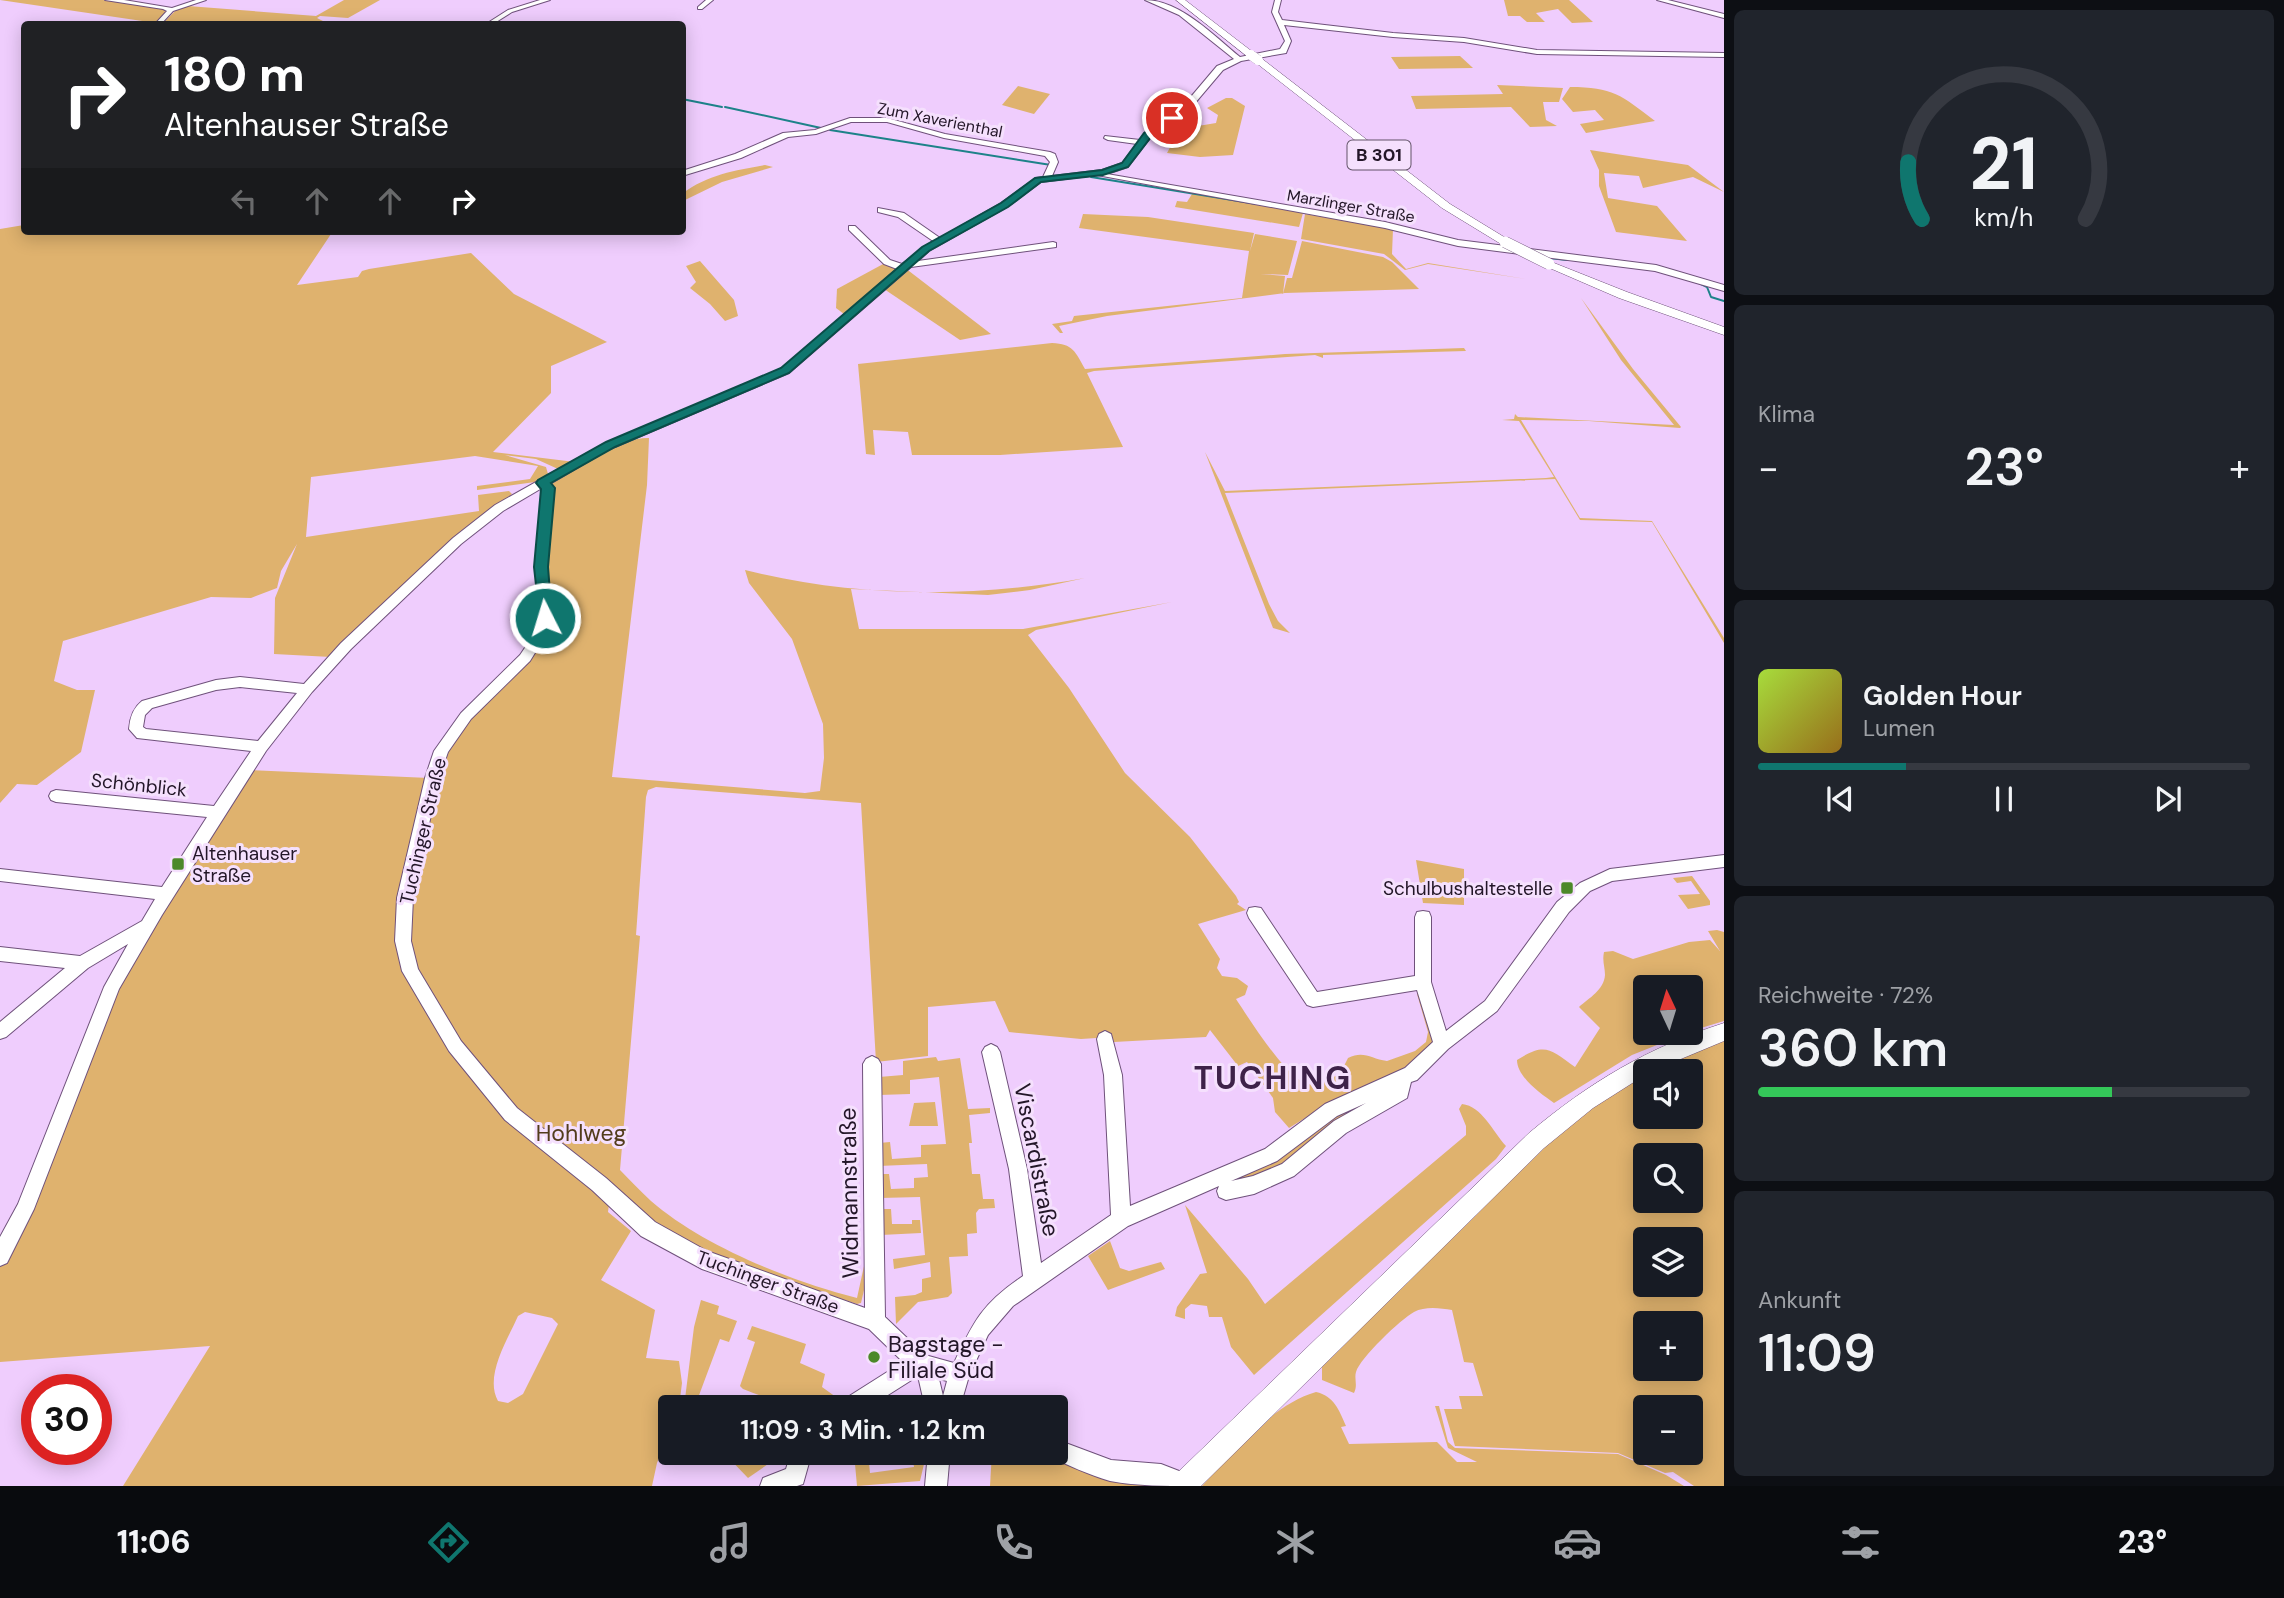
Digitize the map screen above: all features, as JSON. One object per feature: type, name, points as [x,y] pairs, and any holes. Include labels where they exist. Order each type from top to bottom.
[{"type":"main road","name":"B 301","points":[[1180,0],[1446,206],[1505,242],[1549,264],[1635,300],[1724,331]]},
{"type":"main road","points":[[1183,1485],[1512,1162],[1564,1115],[1595,1091],[1643,1063],[1690,1042],[1724,1032]]},
{"type":"street","points":[[108,0],[171,10]]},
{"type":"street","points":[[161,21],[171,10],[203,0]]},
{"type":"street","points":[[494,21],[510,11],[547,0]]},
{"type":"street","points":[[700,8],[710,0]]},
{"type":"street","points":[[1148,0],[1181,14],[1239,59]]},
{"type":"street","points":[[0,1256],[25,1209],[112,988],[146,926],[261,747],[307,689],[346,646],[468,532],[499,508],[610,445],[785,371],[882,286],[939,241],[1004,205],[1035,181],[1047,177],[1096,173],[1129,163],[1141,142],[1154,128],[1189,105],[1212,75],[1224,65],[1239,59],[1283,51],[1287,41],[1275,8],[1278,0]]},
{"type":"street","points":[[1660,0],[1724,16]]},
{"type":"street","points":[[1279,22],[1464,40],[1537,52],[1724,55]]},
{"type":"street","name":"Zum Xaverienthal","points":[[686,173],[738,156],[786,135],[816,132],[850,120],[878,119],[944,136],[1047,154],[1052,156],[1054,162],[1047,177]]},
{"type":"street","points":[[1108,138],[1141,142]]},
{"type":"street","name":"Marzlinger Straße","points":[[1096,173],[1385,225],[1458,243],[1662,269],[1724,288]]},
{"type":"street","points":[[881,210],[901,215],[939,241]]},
{"type":"street","points":[[852,228],[887,262],[905,267],[1053,245]]},
{"type":"street","name":"Tuchinger Straße","points":[[542,483],[548,488],[541,567],[545,602],[543,630],[525,658],[466,716],[441,751],[432,778],[405,898],[403,941],[410,971],[455,1046],[503,1105],[607,1191],[648,1229],[692,1255],[875,1321],[922,1365]]},
{"type":"street","points":[[261,747],[142,734],[136,729],[136,721],[140,709],[148,704],[216,685],[240,682],[307,689]]},
{"type":"street","name":"Schönblick","points":[[56,796],[218,812]]},
{"type":"street","points":[[953,1395],[959,1374],[981,1328],[1006,1299],[1121,1219],[1271,1156],[1331,1110],[1403,1078],[1491,1006],[1563,907],[1585,887],[1620,873],[1724,862]]},
{"type":"street","points":[[0,875],[166,894]]},
{"type":"street","points":[[1255,913],[1313,1000],[1423,982]]},
{"type":"street","points":[[1423,917],[1423,982],[1442,1044]]},
{"type":"street","points":[[2,1031],[82,963],[146,926]]},
{"type":"street","points":[[0,954],[82,963]]},
{"type":"street","points":[[1105,1039],[1113,1075],[1121,1219]]},
{"type":"street","name":"Viscardistraße","points":[[991,1052],[1018,1169],[1033,1279]]},
{"type":"street","name":"Widmannstraße","points":[[872,1064],[875,1321]]},
{"type":"street","points":[[1226,1191],[1254,1185],[1288,1170],[1340,1127],[1401,1092],[1403,1078]]},
{"type":"street","points":[[871,1395],[922,1365],[959,1374]]},
{"type":"street","points":[[922,1365],[931,1395]]},
{"type":"street","points":[[1068,1454],[1122,1473],[1166,1474],[1183,1485]]},
{"type":"street","points":[[771,1486],[795,1476],[798,1465]]},
{"type":"street","points":[[936,1486],[938,1465]]},
{"type":"green space","points":[[0,0],[103,0],[158,6],[169,12],[160,21]]},
{"type":"green space","points":[[344,0],[380,0],[348,18],[317,18],[323,21],[165,21],[175,11],[188,6],[316,16]]},
{"type":"green space","points":[[1504,0],[1569,0],[1593,22],[1572,23],[1558,9],[1536,13],[1545,22],[1527,22],[1520,16],[1508,16]]},
{"type":"green space","points":[[1460,56],[1473,68],[1399,69],[1391,57]]},
{"type":"green space","points":[[1497,85],[1563,88],[1559,102],[1543,102],[1546,120],[1557,126],[1530,127],[1511,107],[1416,109],[1411,96],[1503,94]]},
{"type":"green space","points":[[1018,86],[1050,94],[1034,114],[1002,105]]},
{"type":"green space","points":[[1570,87],[1616,94],[1655,121],[1586,133],[1580,124],[1604,120],[1595,110],[1573,112],[1562,99]]},
{"type":"green space","points":[[1226,98],[1232,98],[1245,106],[1233,155],[1200,157],[1167,153],[1180,129],[1216,123],[1218,115],[1207,108]]},
{"type":"green space","points":[[1590,150],[1688,165],[1724,192],[1693,177],[1643,188],[1639,176],[1604,173],[1608,198],[1657,206],[1687,241],[1616,232],[1599,186],[1599,170]]},
{"type":"green space","points":[[765,165],[773,167],[722,182],[686,200],[686,191],[692,187],[733,171]]},
{"type":"green space","points":[[1192,194],[1303,213],[1299,227],[1175,207],[1177,201],[1187,202]]},
{"type":"green space","points":[[1083,214],[1148,217],[1254,233],[1250,251],[1255,234],[1297,241],[1288,275],[1260,274],[1285,276],[1283,293],[1107,316],[1059,326],[1063,333],[1060,333],[1052,324],[1072,321],[1074,316],[1242,298],[1249,251],[1079,228]]},
{"type":"green space","points":[[1305,214],[1393,229],[1392,254],[1406,269],[1428,263],[1532,280],[1428,264],[1405,270],[1384,254],[1301,239]]},
{"type":"green space","points":[[21,226],[21,235],[330,235],[297,285],[358,277],[362,271],[369,269],[471,253],[514,294],[607,342],[551,366],[551,393],[493,452],[575,462],[558,469],[536,459],[505,455],[546,467],[548,474],[535,482],[477,490],[477,486],[530,479],[538,466],[475,456],[311,477],[306,537],[479,511],[478,495],[509,491],[512,494],[331,657],[274,654],[275,598],[297,544],[281,571],[277,588],[251,598],[211,597],[63,641],[54,681],[77,690],[95,690],[81,752],[37,785],[17,784],[0,803],[0,229]]},
{"type":"green space","points":[[1302,241],[1383,257],[1392,262],[1419,289],[1285,293],[1287,278],[1292,278]]},
{"type":"green space","points":[[700,261],[734,300],[738,316],[725,321],[690,288],[696,282],[686,266]]},
{"type":"green space","points":[[885,263],[898,269],[844,314],[836,308],[837,289]]},
{"type":"green space","points":[[905,270],[991,334],[960,340],[884,289]]},
{"type":"green space","points":[[1581,298],[1633,369],[1681,427],[1521,420],[1580,518],[1652,521],[1724,638],[1724,643],[1652,522],[1580,520],[1555,479],[1225,493],[1269,604],[1278,621],[1290,633],[1273,628],[1205,452],[1225,491],[1546,478],[1554,477],[1519,421],[1502,420],[1514,419],[1515,414],[1518,417],[1674,425],[1621,360]]},
{"type":"green space","points":[[1052,343],[1065,345],[1073,350],[1085,369],[1285,354],[1464,348],[1466,351],[1323,355],[1323,358],[1315,355],[1094,371],[1087,373],[1123,447],[1000,455],[912,455],[908,432],[873,430],[875,455],[866,454],[858,364]]},
{"type":"green space","name":"Hohlweg","points":[[649,438],[647,485],[612,777],[805,793],[820,791],[824,758],[823,724],[792,639],[749,583],[745,570],[829,586],[868,590],[851,589],[859,629],[1023,629],[1172,602],[1036,630],[1028,635],[1069,688],[1125,773],[1190,837],[1236,896],[1239,902],[1237,904],[1246,910],[1198,924],[1220,959],[1217,968],[1222,976],[1237,978],[1248,986],[1245,995],[1236,999],[1279,1060],[1299,1080],[1308,1084],[1320,1083],[1340,1074],[1348,1058],[1363,1055],[1387,1061],[1415,1051],[1426,1042],[1428,1032],[1417,994],[1421,996],[1434,1044],[1414,1065],[1328,1104],[1289,1128],[1275,1112],[1273,1098],[1247,1062],[1238,1066],[1210,1030],[1206,1037],[1114,1042],[1112,1037],[1081,1039],[1009,1032],[995,1001],[928,1007],[928,1056],[876,1062],[861,803],[656,787],[648,790],[646,797],[636,935],[640,936],[620,1170],[651,1201],[696,1233],[748,1260],[804,1282],[857,1298],[866,1257],[867,1277],[861,1303],[857,1304],[775,1277],[673,1238],[611,1188],[608,1212],[631,1231],[601,1280],[655,1310],[646,1358],[679,1361],[680,1395],[658,1395],[658,1460],[652,1486],[123,1486],[210,1346],[0,1362],[0,1267],[26,1220],[118,987],[250,770],[429,778],[447,756],[449,740],[538,645],[551,482],[623,442]],"holes":[[[525,1312],[552,1318],[558,1324],[523,1394],[508,1403],[498,1401],[494,1391],[496,1369],[518,1316]]]},
{"type":"green space","points":[[1085,578],[1030,590],[988,595],[919,592],[1001,589]]},
{"type":"green space","points":[[1416,860],[1464,869],[1464,905],[1423,903]]},
{"type":"green space","points":[[1692,876],[1710,901],[1710,905],[1688,909],[1678,895],[1700,894],[1691,881],[1677,883],[1673,878]]},
{"type":"green space","points":[[1708,931],[1724,932],[1724,1021],[1703,1027],[1703,975],[1633,975],[1633,1045],[1657,1045],[1632,1055],[1554,1103],[1525,1079],[1517,1060],[1534,1051],[1547,1050],[1575,1067],[1600,1028],[1579,1007],[1602,985],[1605,975],[1604,952],[1613,951],[1633,959],[1689,942],[1710,940],[1720,951]]},
{"type":"green space","points":[[1724,1040],[1724,1486],[1694,1486],[1673,1472],[1665,1473],[1646,1465],[1703,1465],[1703,1395],[1633,1395],[1633,1459],[1618,1453],[1455,1446],[1444,1409],[1462,1409],[1459,1396],[1483,1396],[1473,1363],[1464,1362],[1452,1310],[1423,1309],[1400,1322],[1359,1366],[1354,1393],[1322,1380],[1322,1363],[1575,1116],[1633,1079],[1633,1129],[1703,1129],[1703,1059],[1676,1059]]},
{"type":"green space","points":[[936,1057],[938,1061],[960,1058],[968,1109],[990,1108],[990,1113],[969,1115],[972,1143],[969,1143],[972,1174],[980,1174],[983,1199],[994,1199],[995,1208],[979,1209],[976,1213],[977,1233],[967,1234],[968,1256],[949,1257],[952,1293],[948,1297],[918,1302],[896,1324],[895,1297],[922,1292],[922,1279],[931,1277],[930,1262],[894,1269],[893,1259],[925,1255],[920,1197],[880,1198],[879,1174],[889,1174],[891,1189],[914,1188],[914,1178],[928,1177],[927,1164],[878,1166],[879,1143],[890,1142],[892,1159],[921,1157],[921,1145],[946,1144],[939,1077],[910,1080],[910,1094],[879,1095],[879,1077],[903,1075],[903,1061]]},
{"type":"green space","points":[[1390,1087],[1294,1164],[1227,1188],[1217,1186],[1333,1115]]},
{"type":"green space","points":[[935,1102],[938,1126],[909,1126],[914,1103]]},
{"type":"green space","points":[[1462,1104],[1481,1114],[1506,1146],[1496,1159],[1254,1375],[1231,1347],[1222,1317],[1209,1317],[1207,1306],[1191,1304],[1185,1309],[1185,1319],[1175,1316],[1177,1307],[1200,1274],[1207,1273],[1185,1205],[1248,1279],[1265,1304],[1466,1135],[1466,1126],[1459,1109]]},
{"type":"green space","points":[[880,1209],[891,1209],[892,1224],[912,1224],[912,1220],[920,1220],[921,1233],[881,1235]]},
{"type":"green space","points":[[1110,1241],[1120,1268],[1129,1271],[1161,1262],[1165,1269],[1108,1290],[1088,1256]]},
{"type":"green space","points":[[701,1300],[719,1306],[717,1314],[737,1321],[729,1342],[720,1339],[699,1395],[686,1395],[694,1327]]},
{"type":"green space","points":[[752,1326],[806,1344],[800,1363],[825,1374],[822,1387],[833,1395],[760,1395],[743,1389],[740,1386],[755,1342],[747,1339]]},
{"type":"green space","points":[[1316,1392],[1332,1400],[1346,1426],[1341,1427],[1349,1444],[1437,1442],[1457,1462],[1477,1462],[1448,1448],[1435,1406],[1439,1406],[1448,1442],[1455,1448],[1618,1454],[1633,1461],[1633,1465],[1643,1465],[1684,1486],[1202,1486],[1268,1419],[1299,1398]]},
{"type":"green space","points":[[1068,1458],[1160,1479],[1167,1486],[990,1486],[991,1465],[1068,1465]]},
{"type":"green space","points":[[736,1465],[767,1465],[748,1478]]},
{"type":"green space","points":[[855,1465],[869,1465],[870,1473],[924,1465],[920,1481],[857,1486]]},
{"type":"waterway","points":[[686,100],[722,107]]},
{"type":"waterway","points":[[725,107],[821,128]]},
{"type":"waterway","points":[[830,130],[1051,165]]},
{"type":"waterway","points":[[1091,177],[1257,204]]},
{"type":"waterway","points":[[1549,258],[1567,260]]},
{"type":"waterway","points":[[1699,283],[1707,287],[1711,297],[1724,301]]},
{"type":"place","name":"Altenhauser Straße","points":[[178,864]]},
{"type":"place","name":"Schulbushaltestelle","points":[[1567,888]]},
{"type":"place","name":"Bagstage - Filiale Süd","points":[[874,1357]]},
{"type":"district","name":"TUCHING","points":[[1273,1078]]},
{"type":"route","points":[[545,618],[541,567],[548,488],[542,483],[610,445],[785,371],[926,249],[1004,205],[1042,178],[1103,172],[1129,163],[1154,128],[1172,118]]}]
